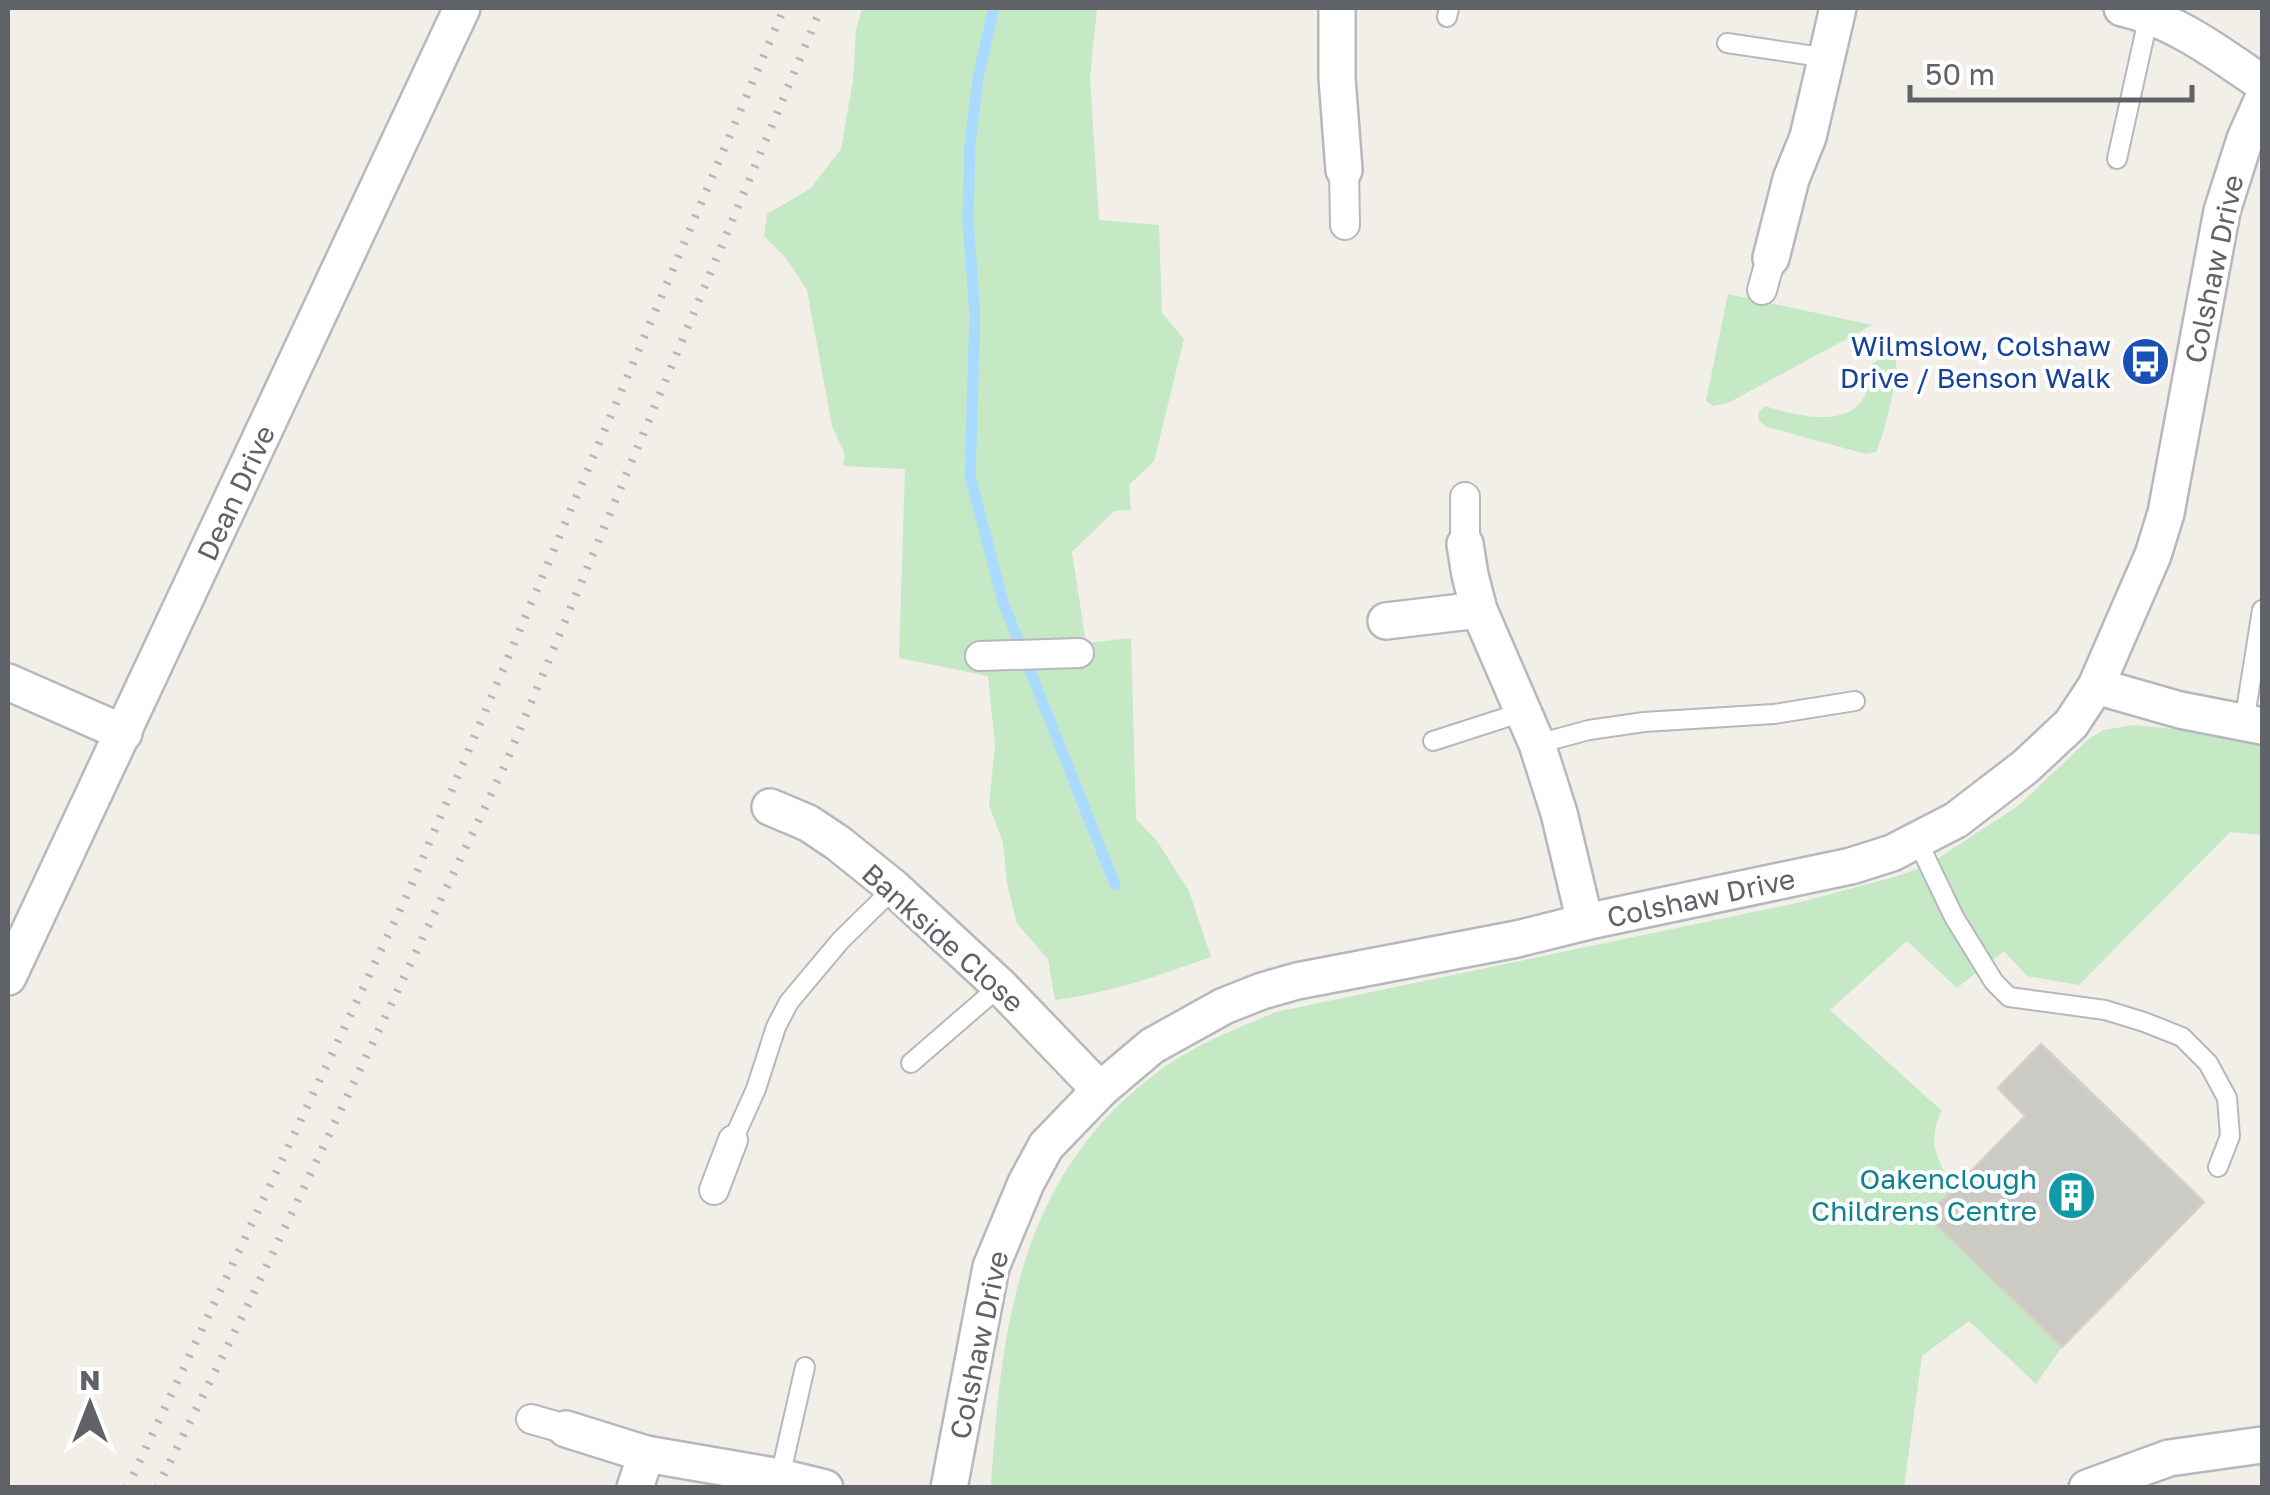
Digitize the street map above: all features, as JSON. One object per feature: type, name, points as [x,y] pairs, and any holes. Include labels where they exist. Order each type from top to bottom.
[{"type":"street","name":"Dean Drive","points":[[8,978],[462,8]]},
{"type":"street","points":[[1337,8],[1336,78],[1345,225]]},
{"type":"street","points":[[1767,274],[1791,178],[1808,137],[1838,8]]},
{"type":"street","points":[[2136,11],[2203,43],[2262,83]]},
{"type":"street","name":"Colshaw Drive","points":[[949,1488],[991,1267],[1007,1224],[1046,1146],[1100,1090],[1152,1046],[1224,1006],[1262,991],[1851,866],[1892,853],[1956,820],[2025,767],[2071,724],[2096,686],[2153,555],[2166,513],[2222,210],[2262,101]]},
{"type":"street","points":[[1465,496],[1465,544],[1479,610],[1530,728],[1559,813],[1584,922]]},
{"type":"street","points":[[1386,621],[1479,610]]},
{"type":"street","points":[[980,656],[1080,653]]},
{"type":"street","points":[[8,682],[124,733]]},
{"type":"street","points":[[2096,686],[2180,710],[2253,724]]},
{"type":"street","name":"Bankside Close","points":[[760,802],[808,823],[894,888],[1000,986],[1100,1090]]},
{"type":"street","points":[[714,1190],[733,1140]]},
{"type":"street","points":[[531,1419],[646,1454],[825,1488]]},
{"type":"street","points":[[2087,1488],[2170,1458],[2262,1446]]},
{"type":"street","points":[[634,1488],[646,1454]]},
{"type":"lane","points":[[2118,159],[2136,11]]},
{"type":"lane","points":[[1727,43],[1828,58]]},
{"type":"lane","points":[[2253,724],[2262,610]]},
{"type":"lane","points":[[1433,741],[1530,728],[1589,730],[1644,722],[1774,714],[1855,701]]},
{"type":"lane","points":[[1918,842],[1954,916],[1994,982],[2009,997],[2105,1010],[2144,1022],[2182,1038],[2208,1062],[2227,1098],[2230,1136],[2218,1166]]},
{"type":"lane","points":[[733,1140],[789,1002],[841,940],[894,888]]},
{"type":"lane","points":[[912,1062],[1000,986]]},
{"type":"lane","points":[[780,1477],[806,1368]]},
{"type":"green space","points":[[862,8],[1097,8],[1090,78],[1099,220],[1159,225],[1162,313],[1184,339],[1154,461],[1129,485],[1131,510],[1114,511],[1072,552],[1086,643],[1131,638],[1136,819],[1157,841],[1189,891],[1211,957],[1115,988],[1055,1000],[1048,959],[1017,924],[1003,843],[989,805],[995,745],[988,676],[899,658],[905,469],[843,466],[845,455],[832,426],[807,290],[786,258],[764,236],[767,214],[810,189],[841,149]]},
{"type":"green space","points":[[1728,294],[1872,325],[1728,403],[1713,406],[1706,401]]},
{"type":"green space","points":[[1889,355],[1896,357],[1894,380],[1876,452],[1866,454],[1767,427],[1759,421],[1758,413],[1765,406],[1825,417],[1853,410],[1863,399],[1872,365]]},
{"type":"green space","points":[[2133,725],[2262,743],[2262,835],[2230,832],[2079,985],[2027,976],[2004,951],[1957,988],[1907,941],[1830,1010],[1942,1111],[1934,1142],[1943,1169],[1955,1188],[1928,1217],[2062,1347],[2036,1384],[1969,1321],[1922,1356],[1904,1487],[991,1488],[995,1426],[1012,1309],[1028,1253],[1049,1201],[1078,1152],[1117,1107],[1166,1066],[1205,1043],[1276,1012],[1797,903],[1894,877],[1928,865],[2018,806],[2090,738],[2104,730]]},
{"type":"building","name":"Oakenclough Childrens Centre","points":[[2041,1044],[2204,1202],[2062,1347],[1927,1216],[2025,1116],[1998,1088]]},
{"type":"waterway","points":[[994,8],[978,77],[970,145],[968,221],[975,315],[970,476],[1003,602],[1115,885]]},
{"type":"railway","points":[[127,1488],[408,893],[784,8]]},
{"type":"railway","points":[[157,1488],[505,765],[821,8]]},
{"type":"place","name":"Wilmslow, Colshaw Drive / Benson Walk","points":[[2146,362]]},
{"type":"place","name":"Oakenclough Childrens Centre","points":[[2072,1195]]}]
